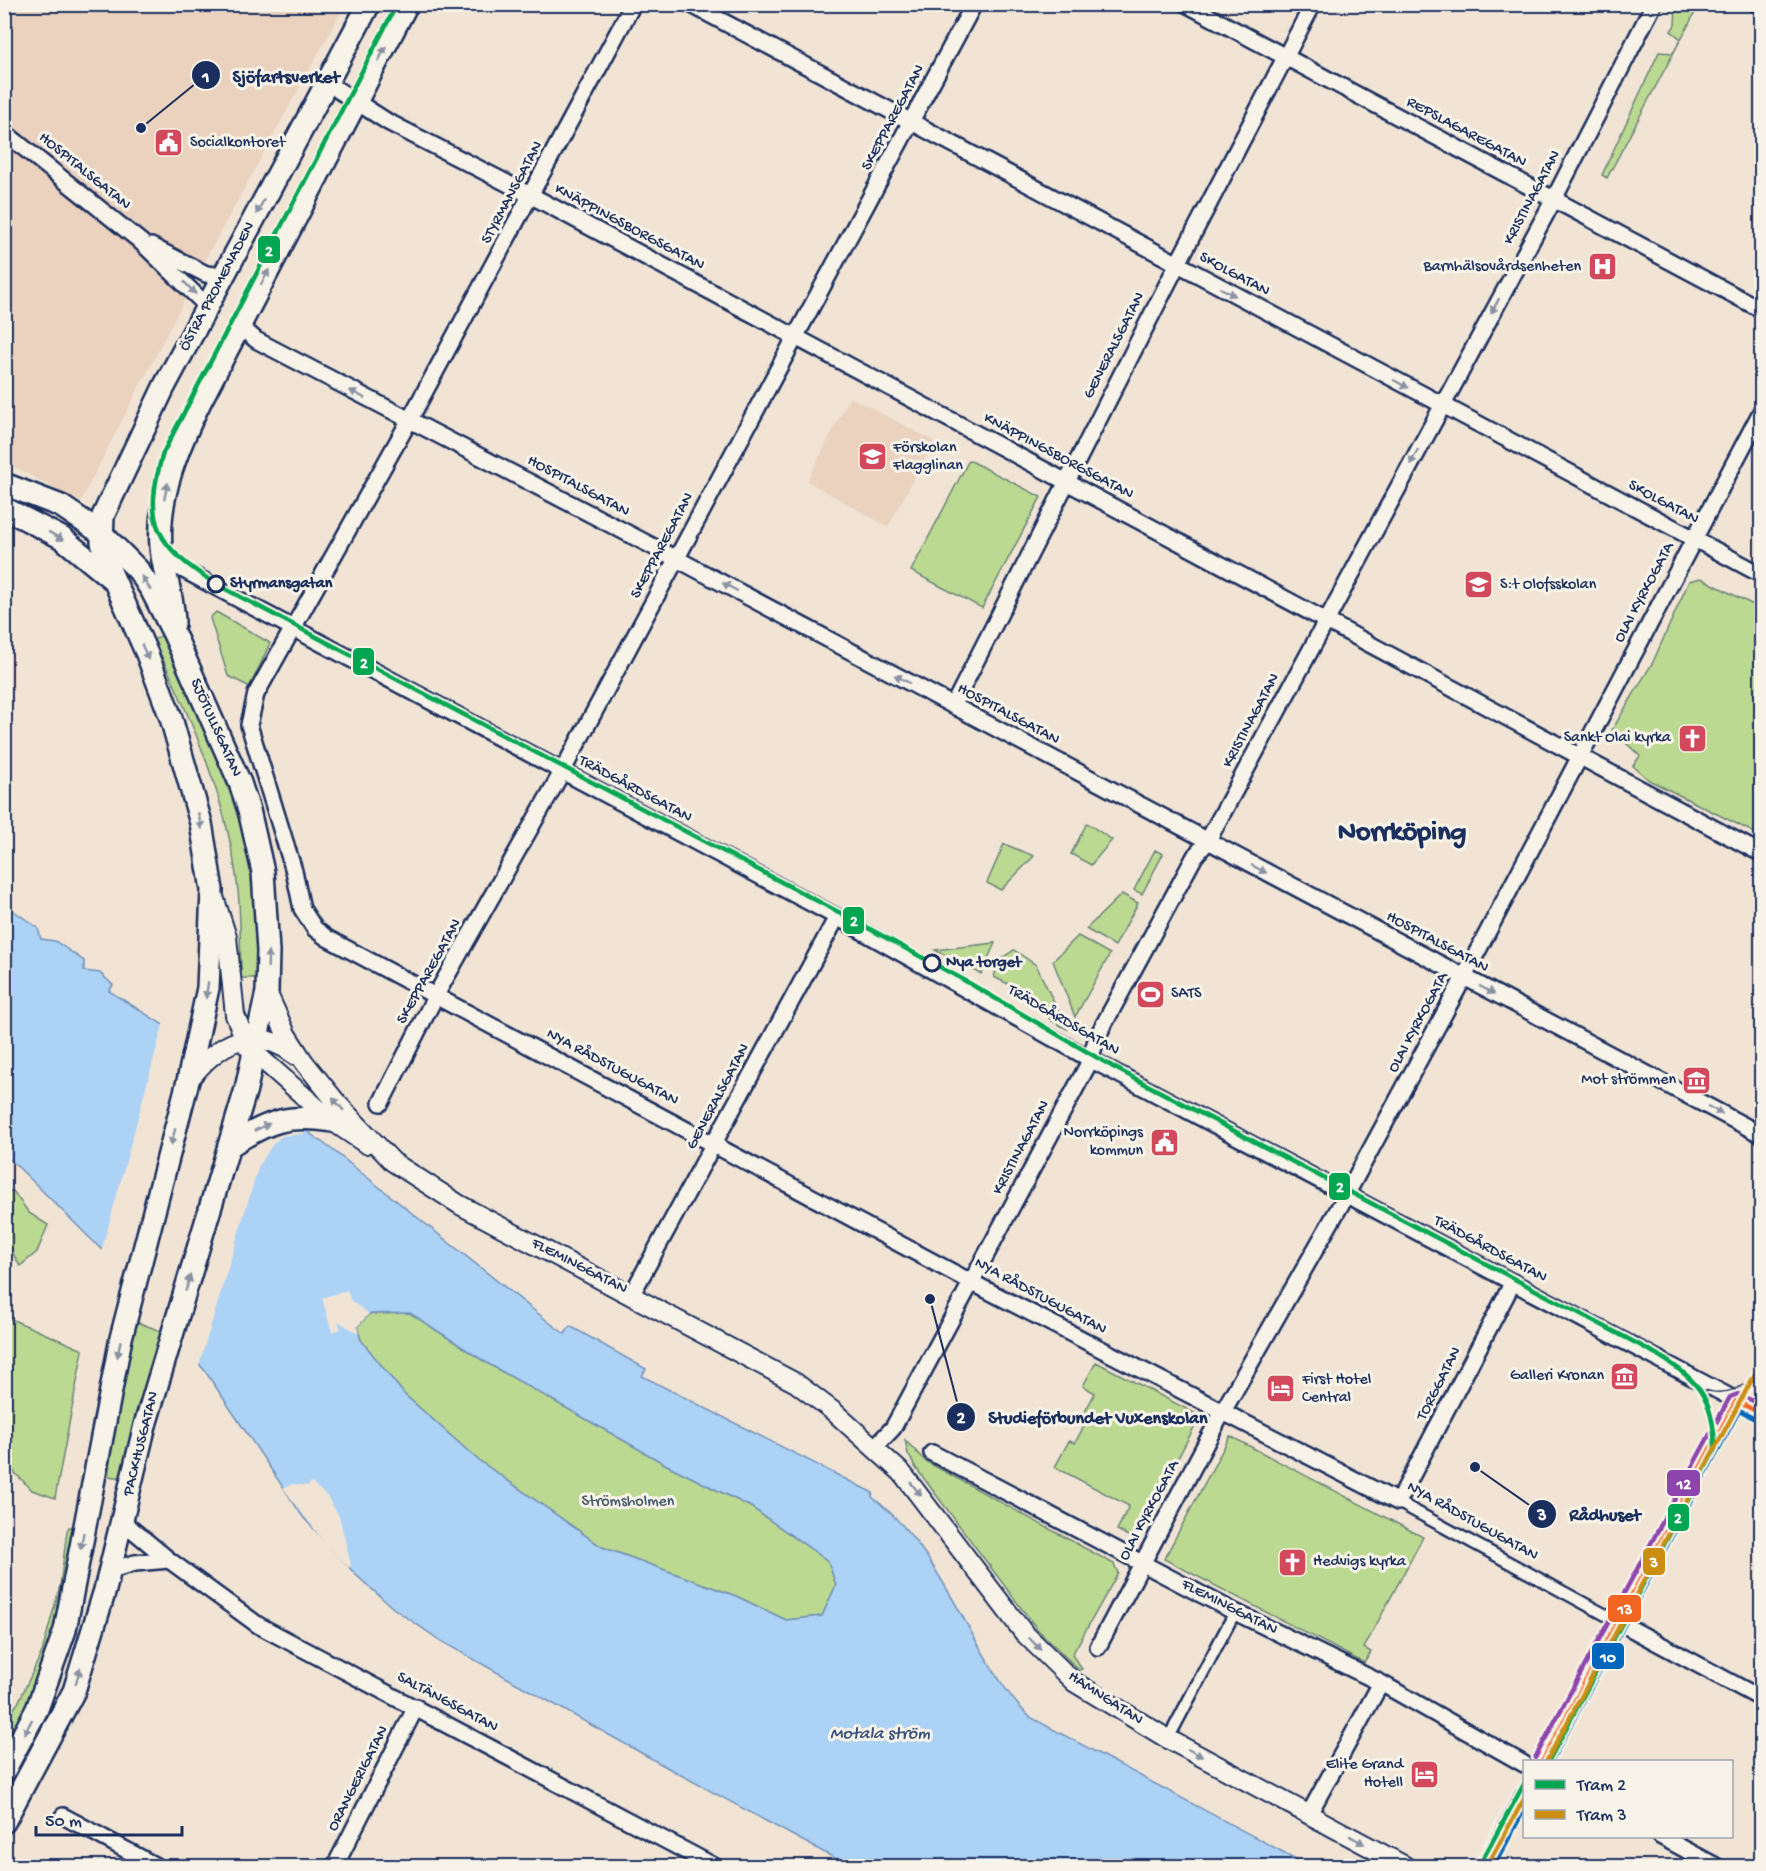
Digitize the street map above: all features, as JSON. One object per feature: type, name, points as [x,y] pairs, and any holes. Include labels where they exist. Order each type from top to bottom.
[{"type":"main road","name":"ÖSTRA PROMENADEN","points":[[113,579],[103,551],[101,533],[103,516],[133,448],[369,4]]},
{"type":"main road","points":[[174,634],[170,585],[161,549],[163,510],[175,456],[239,325],[357,104],[407,4]]},
{"type":"main road","name":"SJÖTULLSGATAN","points":[[4,484],[61,506],[101,533],[138,570],[174,634],[240,783],[249,810],[263,872],[268,940],[267,992],[252,1044]]},
{"type":"main road","points":[[4,508],[62,538],[113,579],[147,654],[171,718],[201,823],[212,890],[204,1050],[188,1081],[131,1292],[65,1630],[37,1709],[4,1771]]},
{"type":"main road","name":"PACKHUSGATAN","points":[[4,1822],[74,1691],[111,1570],[145,1425],[231,1144],[248,1082],[252,1044]]},
{"type":"main road","points":[[231,1144],[263,1125],[295,1117],[332,1121]]},
{"type":"street","name":"STYRMANSGATAN","points":[[308,920],[302,909],[294,871],[249,725],[256,694],[532,196],[633,4]]},
{"type":"street","name":"SKOLGATAN","points":[[690,4],[911,124],[1761,575]]},
{"type":"street","name":"SKEPPAREGATAN","points":[[381,1103],[436,995],[562,772],[974,4]]},
{"type":"street","name":"REPSLAGAREGATAN","points":[[1186,4],[1761,310]]},
{"type":"street","name":"GENERALSGATAN","points":[[953,706],[1177,265],[1313,4]]},
{"type":"street","name":"KRISTINAGATAN","points":[[874,1448],[893,1428],[1090,1059],[1097,1037],[1195,856],[1207,842],[1553,199],[1654,4]]},
{"type":"street","points":[[1752,4],[1761,9]]},
{"type":"street","points":[[317,100],[338,90],[338,77],[348,43]]},
{"type":"street","name":"KNÄPPINGSBORGSGATAN","points":[[338,90],[357,104],[1761,855]]},
{"type":"street","name":"HOSPITALSGATAN","points":[[4,132],[140,241],[208,307]]},
{"type":"street","name":"HOSPITALSGATAN","points":[[140,241],[206,274],[224,276]]},
{"type":"street","name":"HOSPITALSGATAN","points":[[239,325],[256,340],[677,559],[1761,1135]]},
{"type":"street","name":"OLAI KYRKOGATA","points":[[1098,1647],[1222,1413],[1347,1195],[1464,977],[1761,410]]},
{"type":"street","name":"TRÄDGÅRDSGATAN","points":[[161,549],[178,567],[837,917],[1090,1059],[1761,1414]]},
{"type":"street","points":[[212,890],[227,937],[235,1015],[252,1044],[332,1121],[393,1162]]},
{"type":"street","name":"GENERALSGATAN","points":[[632,1294],[837,917]]},
{"type":"street","name":"NYA RÅDSTUGUGATAN","points":[[308,920],[327,938],[715,1143],[971,1282],[1398,1502],[1761,1699]]},
{"type":"street","name":"FLEMINGGATAN","points":[[267,992],[286,1034],[304,1062],[338,1103],[393,1162],[460,1205],[632,1294],[796,1383],[833,1411],[874,1448]]},
{"type":"street","points":[[204,1050],[226,1045],[252,1044]]},
{"type":"street","name":"FLEMINGGATAN","points":[[252,1044],[282,1045],[304,1062]]},
{"type":"street","name":"TORGGATAN","points":[[1398,1502],[1513,1282]]},
{"type":"street","name":"HAMNGATAN","points":[[874,1448],[919,1493],[1024,1633],[1059,1669],[1083,1689],[1168,1739],[1405,1866]]},
{"type":"street","name":"FLEMINGGATAN","points":[[933,1453],[1235,1612],[1381,1683],[1523,1763]]},
{"type":"street","name":"SALTÄNGSGATAN","points":[[123,1522],[169,1560],[258,1625],[714,1866]]},
{"type":"street","points":[[111,1570],[135,1563],[169,1560]]},
{"type":"street","points":[[1168,1739],[1235,1612]]},
{"type":"street","points":[[1309,1814],[1381,1683]]},
{"type":"street","name":"ORANGERIGATAN","points":[[335,1866],[416,1707]]},
{"type":"street","points":[[63,1816],[156,1866]]},
{"type":"street","points":[[1664,1838],[1716,1866]]},
{"type":"shaded area","points":[[4,5],[345,5],[207,256],[80,502],[5,462]]},
{"type":"shaded area","name":"Förskolan Flagglinan","points":[[850,397],[934,441],[888,527],[807,481]]},
{"type":"green space","points":[[1676,5],[1699,5],[1681,39],[1671,31],[1675,25]]},
{"type":"green space","points":[[1680,41],[1607,178],[1602,175],[1659,52],[1673,53]]},
{"type":"green space","points":[[969,460],[1041,497],[982,608],[911,571]]},
{"type":"green space","points":[[1701,578],[1761,609],[1761,836],[1649,780],[1633,766],[1640,756],[1612,730],[1653,662],[1689,581]]},
{"type":"green space","points":[[216,612],[270,643],[250,687],[228,676],[210,618]]},
{"type":"green space","points":[[163,634],[205,729],[231,794],[241,828],[255,896],[257,978],[241,978],[238,891],[226,825],[194,731],[154,640]]},
{"type":"green space","points":[[1087,823],[1112,840],[1091,865],[1071,854]]},
{"type":"green space","points":[[1004,844],[1034,856],[1001,890],[987,883]]},
{"type":"green space","points":[[1155,850],[1163,854],[1142,894],[1134,890]]},
{"type":"green space","points":[[1122,894],[1138,903],[1115,946],[1086,929]]},
{"type":"green space","points":[[1078,936],[1110,954],[1075,1017],[1053,961]]},
{"type":"green space","points":[[995,943],[981,974],[935,950]]},
{"type":"green space","points":[[1014,950],[1036,965],[1067,1029],[1052,1021],[1026,993],[994,977],[998,961]]},
{"type":"green space","points":[[4,1191],[13,1191],[29,1213],[48,1225],[37,1252],[20,1266],[5,1239]]},
{"type":"green space","name":"Strömsholmen","points":[[410,1313],[487,1363],[665,1464],[751,1507],[828,1561],[836,1585],[822,1616],[786,1620],[736,1596],[602,1547],[477,1459],[404,1394],[361,1340],[357,1327],[369,1314]]},
{"type":"green space","points":[[5,1319],[11,1319],[83,1350],[55,1498],[32,1490],[5,1463]]},
{"type":"green space","points":[[137,1322],[163,1332],[136,1419],[122,1478],[108,1476],[117,1407]]},
{"type":"green space","points":[[1096,1362],[1200,1416],[1135,1540],[1117,1530],[1129,1506],[1055,1467],[1069,1441],[1075,1443],[1086,1422],[1081,1419],[1095,1393],[1083,1386]]},
{"type":"green space","points":[[1230,1436],[1423,1537],[1364,1648],[1371,1652],[1364,1663],[1164,1559]]},
{"type":"green space","points":[[905,1440],[925,1461],[1114,1564],[1118,1573],[1072,1655],[1082,1669],[1079,1670],[1037,1629],[916,1468],[908,1454]]},
{"type":"green space","points":[[69,1527],[73,1527],[70,1556],[50,1641],[30,1695],[5,1748],[5,1720],[18,1703],[42,1652],[60,1586]]},
{"type":"water","name":"Motala ström","points":[[4,904],[38,928],[41,939],[55,941],[84,961],[84,971],[100,973],[113,985],[109,991],[162,1024],[334,1151],[565,1334],[570,1326],[646,1369],[642,1376],[873,1493],[872,1497],[908,1531],[923,1551],[986,1658],[1017,1704],[1030,1717],[1309,1866],[849,1866],[670,1769],[441,1641],[393,1608],[356,1575],[303,1517],[205,1371],[101,1249],[5,1154]],"holes":[[[410,1313],[487,1363],[665,1464],[751,1507],[828,1561],[836,1585],[822,1616],[786,1620],[736,1596],[602,1547],[477,1459],[404,1394],[361,1340],[357,1327],[369,1314]]]},
{"type":"pier","points":[[164,1021],[308,1128],[303,1134],[282,1136],[273,1144],[259,1165],[198,1368],[101,1253]]},
{"type":"pier","points":[[347,1290],[351,1301],[369,1314],[357,1327],[359,1334],[338,1321],[341,1329],[332,1332],[322,1298]]},
{"type":"pier","points":[[311,1482],[326,1495],[339,1516],[351,1565],[349,1568],[324,1542],[283,1488],[293,1484],[308,1486]]},
{"type":"tram line","name":"2","points":[[397,4],[163,453],[154,498],[159,530],[167,544],[179,557],[216,584],[844,915],[962,979],[1115,1068],[1651,1351],[1691,1379],[1700,1390],[1711,1415],[1715,1449],[1549,1760]]},
{"type":"tram line","name":"3","points":[[1547,1760],[1762,1361]]},
{"type":"tram line","points":[[1673,1376],[1712,1392],[1730,1391],[1750,1381]]},
{"type":"tram line","name":"2","points":[[1479,1866],[1523,1786]]},
{"type":"tram line","name":"3","points":[[1487,1866],[1523,1801]]},
{"type":"transit line","name":"12","points":[[1535,1758],[1730,1397],[1738,1394],[1762,1405]]},
{"type":"transit line","name":"13","points":[[1543,1760],[1736,1401],[1762,1414]]},
{"type":"transit line","name":"10","points":[[1552,1760],[1739,1411],[1759,1421]]},
{"type":"transit line","name":"12","points":[[1479,1862],[1517,1791]]},
{"type":"transit line","name":"13","points":[[1486,1866],[1523,1797]]},
{"type":"transit line","name":"10","points":[[1494,1866],[1523,1812]]},
{"type":"place","name":"Sjöfartsverket","points":[[141,128]]},
{"type":"place","name":"Socialkontoret","points":[[169,143]]},
{"type":"place","name":"Barnhälsovårdsenheten","points":[[1602,267]]},
{"type":"place","name":"Förskolan Flagglinan","points":[[872,457]]},
{"type":"place","name":"Styrmansgatan","points":[[216,584]]},
{"type":"place","name":"S:t Olofsskolan","points":[[1479,585]]},
{"type":"place","name":"Sankt Olai kyrka","points":[[1692,738]]},
{"type":"place","name":"Nya torget","points":[[932,963]]},
{"type":"place","name":"SATS","points":[[1150,994]]},
{"type":"place","name":"Mot strömmen","points":[[1697,1080]]},
{"type":"place","name":"Norrköpings kommun","points":[[1164,1142]]},
{"type":"place","name":"Studieförbundet Vuxenskolan","points":[[930,1299]]},
{"type":"place","name":"Galleri Kronan","points":[[1625,1376]]},
{"type":"place","name":"First Hotel Central","points":[[1281,1389]]},
{"type":"place","name":"Rådhuset","points":[[1475,1467]]},
{"type":"place","name":"Hedvigs kyrka","points":[[1292,1562]]},
{"type":"place","name":"Elite Grand Hotell","points":[[1424,1774]]},
{"type":"district","name":"Norrköping","points":[[1402,833]]}]
